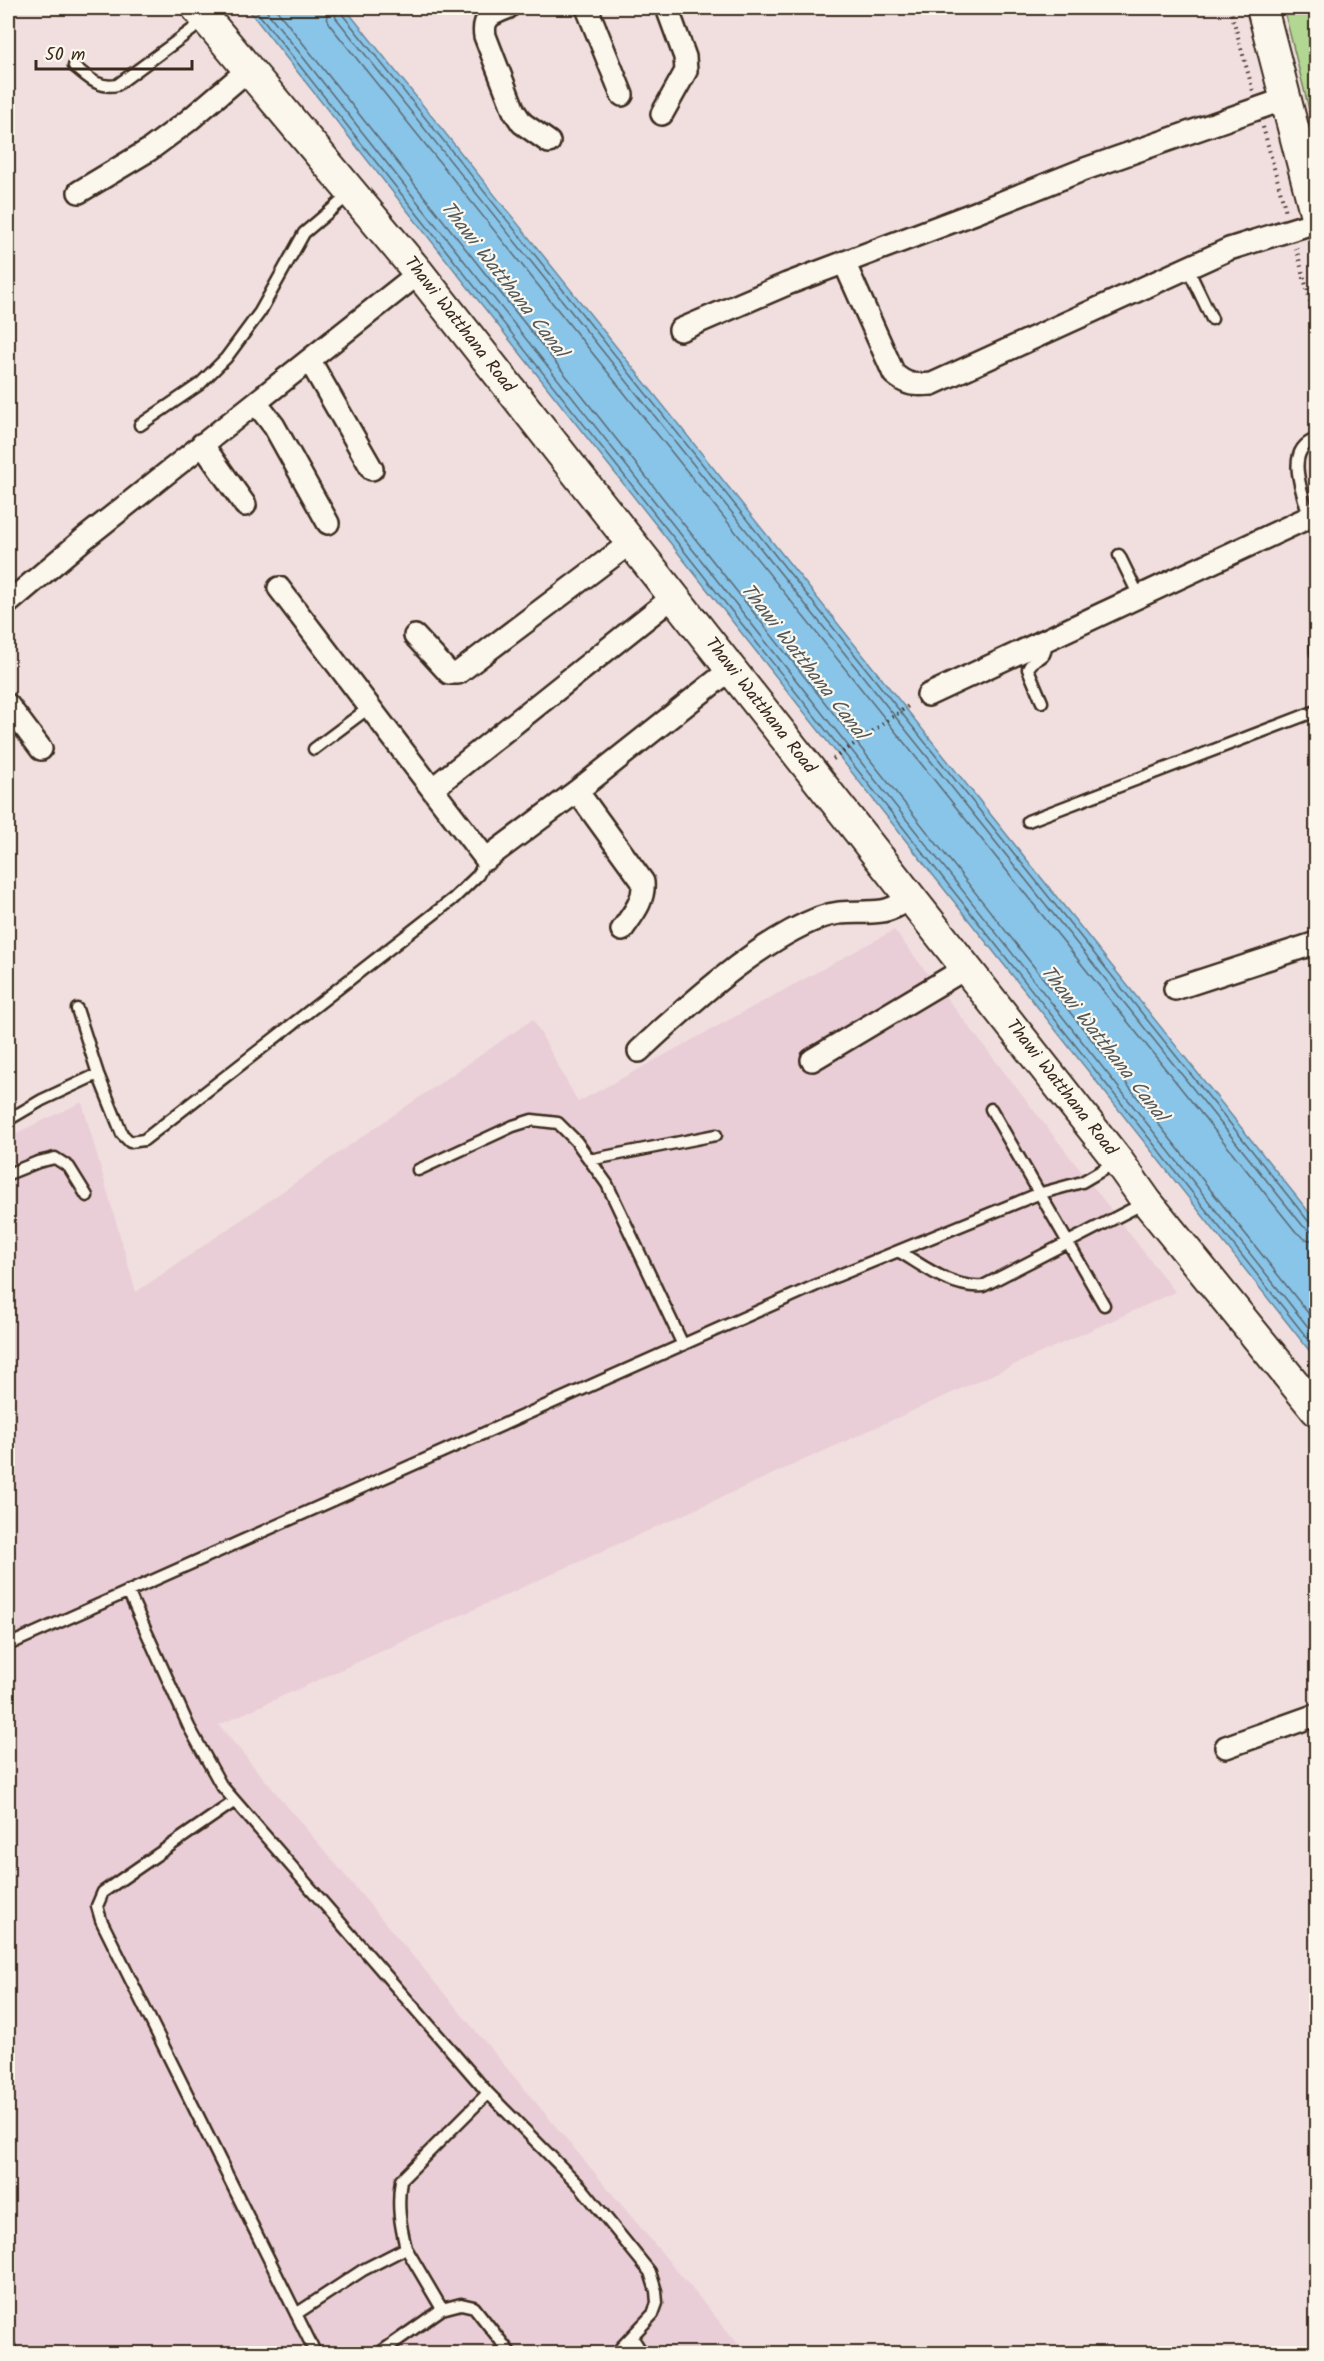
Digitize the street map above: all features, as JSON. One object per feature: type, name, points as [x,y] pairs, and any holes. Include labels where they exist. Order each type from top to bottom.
[{"type":"main road","points":[[1262,8],[1272,104],[1304,222]]},
{"type":"main road","name":"Thawi Watthana Road","points":[[202,13],[418,273],[1118,1161],[1147,1202],[1317,1410]]},
{"type":"street","points":[[507,8],[488,18],[483,25],[485,36],[514,111],[522,123],[549,142]]},
{"type":"street","points":[[587,8],[622,95]]},
{"type":"street","points":[[662,114],[686,71],[685,57],[667,8]]},
{"type":"street","points":[[79,192],[149,150],[188,121],[249,69]]},
{"type":"street","points":[[680,330],[844,262],[1085,169],[1272,104]]},
{"type":"street","points":[[844,262],[894,374],[905,383],[932,384],[1229,249],[1304,222],[1317,222]]},
{"type":"street","points":[[8,603],[85,538],[418,273]]},
{"type":"street","points":[[310,361],[372,470]]},
{"type":"street","points":[[256,403],[279,434],[328,523]]},
{"type":"street","points":[[202,444],[245,505]]},
{"type":"street","points":[[922,698],[1313,516]]},
{"type":"street","points":[[415,636],[449,673],[458,673],[630,543]]},
{"type":"street","points":[[279,588],[486,859],[577,791],[731,669]]},
{"type":"street","points":[[432,789],[674,597]]},
{"type":"street","points":[[8,705],[40,749]]},
{"type":"street","points":[[577,791],[643,882],[641,902],[622,930]]},
{"type":"street","points":[[639,1051],[722,979],[773,942],[818,918],[843,911],[885,911],[911,898]]},
{"type":"street","points":[[1175,989],[1317,943]]},
{"type":"street","points":[[812,1060],[966,968]]},
{"type":"street","points":[[1226,1747],[1317,1715]]},
{"type":"lane","points":[[74,66],[98,85],[107,87],[117,85],[202,13]]},
{"type":"lane","points":[[140,425],[200,384],[226,358],[266,302],[304,232],[352,193]]},
{"type":"lane","points":[[1188,269],[1212,320]]},
{"type":"lane","points":[[1313,516],[1297,463],[1299,451],[1308,442],[1317,439]]},
{"type":"lane","points":[[1119,555],[1139,596]]},
{"type":"lane","points":[[1317,638],[1317,653]]},
{"type":"lane","points":[[1042,702],[1028,669],[1030,664],[1043,656],[1047,650],[1045,640]]},
{"type":"lane","points":[[314,749],[369,707]]},
{"type":"lane","points":[[1028,821],[1317,711]]},
{"type":"lane","points":[[77,1009],[98,1074],[122,1134],[130,1142],[144,1140],[453,899],[478,875],[486,859]]},
{"type":"lane","points":[[8,1120],[98,1074]]},
{"type":"lane","points":[[991,1109],[1104,1305]]},
{"type":"lane","points":[[418,1170],[513,1126],[532,1120],[558,1123],[576,1141],[607,1184],[683,1345]]},
{"type":"lane","points":[[589,1160],[716,1135]]},
{"type":"lane","points":[[8,1174],[55,1158],[69,1167],[87,1196]]},
{"type":"lane","points":[[8,1645],[898,1251],[1038,1194],[1082,1182],[1118,1161]]},
{"type":"lane","points":[[898,1251],[954,1283],[970,1287],[983,1286],[1147,1202]]},
{"type":"lane","points":[[128,1591],[204,1756],[221,1785],[488,2093],[581,2187],[650,2272],[657,2303],[652,2314],[615,2354]]},
{"type":"lane","points":[[236,1801],[103,1892],[97,1906],[105,1930],[316,2354]]},
{"type":"lane","points":[[442,2308],[406,2248],[398,2217],[401,2180],[488,2093]]},
{"type":"lane","points":[[296,2314],[363,2270],[406,2248]]},
{"type":"lane","points":[[378,2354],[442,2308],[461,2304],[474,2307],[511,2354]]},
{"type":"lane","points":[[632,2337],[643,2354]]},
{"type":"lane","points":[[8,2344],[12,2354]]},
{"type":"path","points":[[1230,8],[1272,104],[1304,222],[1317,323]]},
{"type":"path","points":[[833,759],[922,698]]},
{"type":"shaded area","points":[[894,930],[1175,1292],[219,1725],[746,2353],[8,2353],[8,1137],[82,1102],[136,1292],[533,1019],[578,1102]]},
{"type":"green space","points":[[1283,8],[1316,8],[1316,137],[1286,18]]},
{"type":"water","name":"Thawi Watthana Canal","points":[[247,8],[345,8],[1316,1221],[1316,1359]]}]
